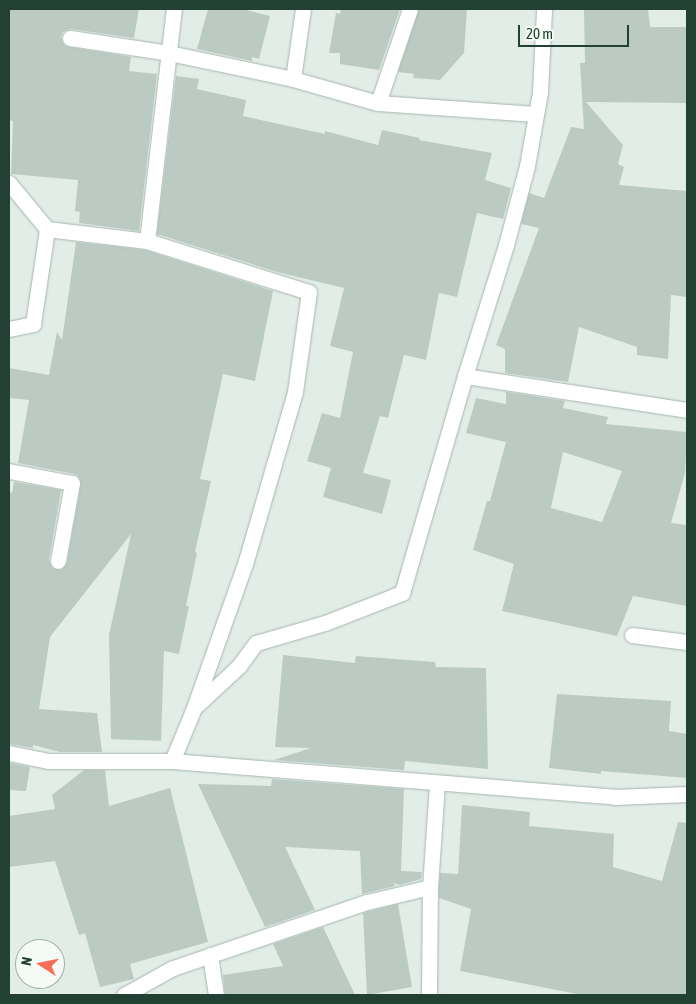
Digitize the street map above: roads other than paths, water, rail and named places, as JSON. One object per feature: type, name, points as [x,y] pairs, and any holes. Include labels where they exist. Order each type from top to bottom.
[{"type":"street","points":[[147,241],[174,9]]},
{"type":"street","points":[[292,79],[303,9]]},
{"type":"street","points":[[378,103],[410,9]]},
{"type":"street","points":[[194,708],[238,666],[256,642],[325,623],[402,593],[465,376],[506,246],[527,166],[540,92],[544,9]]},
{"type":"street","points":[[70,38],[169,53],[292,79],[378,103],[536,114]]},
{"type":"street","points":[[9,183],[48,229],[147,241],[309,292],[296,392],[246,561],[194,708],[172,761]]},
{"type":"street","points":[[9,329],[33,324],[48,229]]},
{"type":"street","points":[[465,376],[687,410]]},
{"type":"street","points":[[9,471],[72,483],[58,561]]},
{"type":"street","points":[[632,635],[687,642]]},
{"type":"street","points":[[9,753],[49,761],[172,761],[615,797],[687,794]]},
{"type":"street","points":[[429,995],[430,887],[437,784]]},
{"type":"street","points":[[124,995],[173,968],[367,902],[430,887]]},
{"type":"street","points":[[210,956],[216,995]]}]
